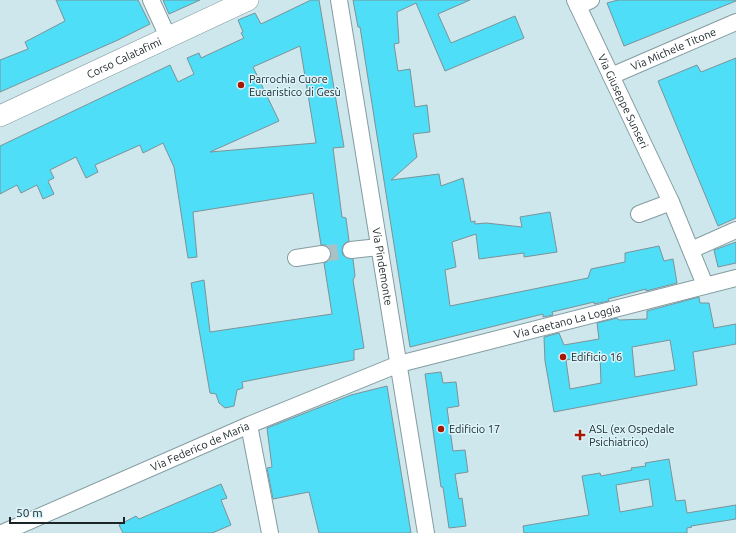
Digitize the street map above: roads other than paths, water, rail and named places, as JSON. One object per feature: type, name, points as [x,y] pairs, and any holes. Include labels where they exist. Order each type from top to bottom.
[{"type":"main road","name":"Corso Calatafimi","points":[[0,116],[248,0]]},
{"type":"street","points":[[151,0],[168,37]]},
{"type":"street","name":"Via Pindemonte","points":[[339,0],[426,533]]},
{"type":"street","name":"Via Giuseppe Sunseri","points":[[581,2],[611,76],[670,202],[706,285]]},
{"type":"street","name":"Via Michele Titone","points":[[611,76],[736,22]]},
{"type":"street","points":[[639,214],[670,202]]},
{"type":"street","points":[[691,250],[736,230]]},
{"type":"street","points":[[351,250],[379,247]]},
{"type":"street","points":[[296,258],[322,254]]},
{"type":"street","name":"Via Gaetano La Loggia","points":[[399,364],[736,278]]},
{"type":"street","name":"Via Federico de Maria","points":[[2,533],[249,424],[399,364]]},
{"type":"street","points":[[249,424],[270,533]]},
{"type":"tunnel","points":[[322,254],[351,250]]},
{"type":"place","name":"Parrochia Cuore Eucaristico di Gesù","points":[[241,85]]},
{"type":"place","name":"Edificio 16","points":[[563,357]]},
{"type":"place","name":"Edificio 17","points":[[441,429]]},
{"type":"place","name":"ASL (ex Ospedale Psichiatrico)","points":[[580,435]]}]
